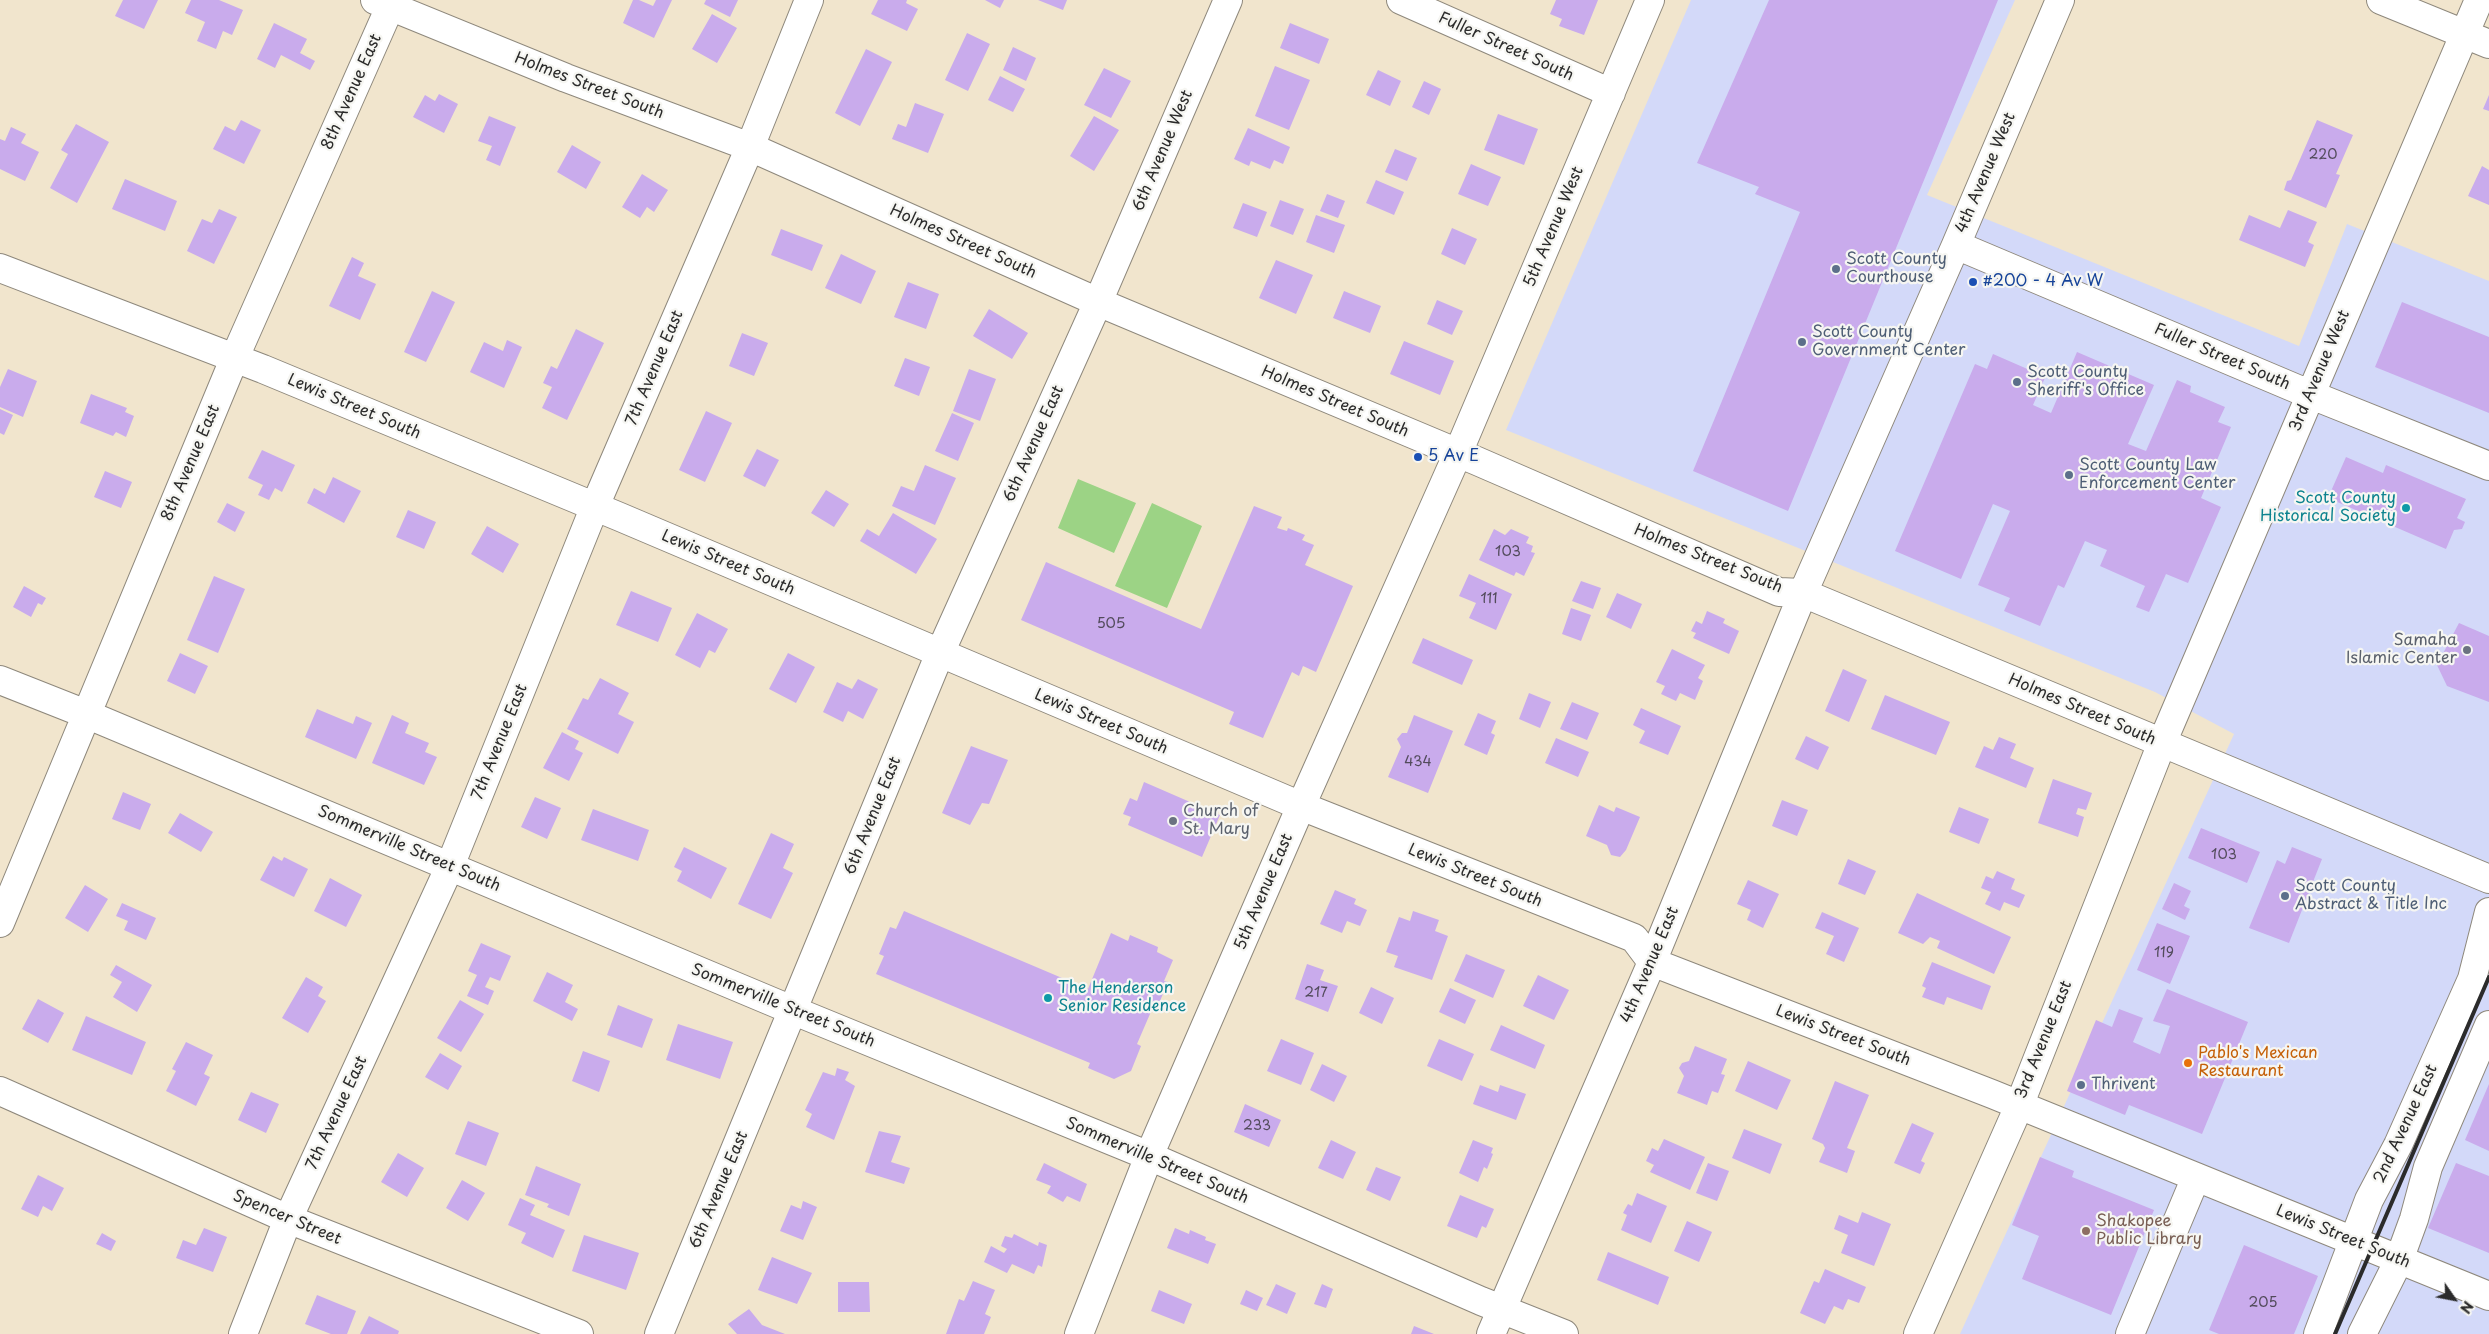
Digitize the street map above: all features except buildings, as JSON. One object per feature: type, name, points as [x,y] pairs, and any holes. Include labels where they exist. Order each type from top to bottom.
[{"type":"street","name":"7th Avenue East","points":[[243,1334],[288,1220],[450,866],[595,506],[750,147],[809,0]]},
{"type":"street","name":"6th Avenue West","points":[[1098,302],[1228,0]]},
{"type":"street","name":"Fuller Street South","points":[[1401,0],[1611,93]]},
{"type":"street","name":"5th Avenue West","points":[[1458,453],[1650,0]]},
{"type":"street","name":"4th Avenue West","points":[[1803,593],[1956,245],[2060,0]]},
{"type":"street","points":[[2381,0],[2489,44]]},
{"type":"street","name":"3rd Avenue West","points":[[2162,743],[2309,394],[2479,0]]},
{"type":"street","name":"Holmes Street South","points":[[386,2],[566,78],[750,147],[1098,302],[1458,453],[1779,592],[1803,593],[2489,879]]},
{"type":"street","name":"8th Avenue East","points":[[0,924],[234,357],[386,2]]},
{"type":"street","name":"Fuller Street South","points":[[1956,245],[2309,394],[2489,466]]},
{"type":"street","name":"Lewis Street South","points":[[0,268],[234,357],[595,506],[1300,806],[1634,938],[1652,962],[2018,1106],[2489,1296]]},
{"type":"street","name":"6th Avenue East","points":[[659,1334],[784,1035],[792,1010],[940,653],[1098,302]]},
{"type":"street","name":"5th Avenue East","points":[[1078,1334],[1149,1156],[1300,806],[1458,453]]},
{"type":"street","name":"4th Avenue East","points":[[1491,1334],[1652,962],[1803,593]]},
{"type":"street","name":"Sommerville Street South","points":[[0,680],[86,714],[792,1010],[1149,1156],[1501,1309],[1564,1334]]},
{"type":"street","name":"3rd Avenue East","points":[[1918,1334],[2018,1106],[2162,743]]},
{"type":"street","name":"2nd Avenue East","points":[[2318,1334],[2352,1240],[2369,1200],[2398,1145],[2472,979],[2489,912]]},
{"type":"street","points":[[2362,1334],[2399,1260],[2414,1220],[2428,1167],[2489,1025]]},
{"type":"street","name":"Spencer Street","points":[[0,1091],[288,1220],[579,1334]]},
{"type":"street","points":[[2130,1334],[2196,1178]]},
{"type":"shaded area","points":[[1691,0],[2015,0],[1927,195],[2299,346],[2347,224],[2489,281],[2489,1334],[1960,1334],[2234,734],[2155,692],[1506,430]]},
{"type":"green space","points":[[1078,479],[1136,503],[1114,553],[1058,528]]},
{"type":"green space","points":[[1152,503],[1202,526],[1167,608],[1115,586]]},
{"type":"railway","points":[[2335,1334],[2489,977]]},
{"type":"place","name":"Scott County Courthouse","points":[[1836,269]]},
{"type":"place","name":"#200 - 4 Av W","points":[[1973,282]]},
{"type":"place","name":"Scott County Government Center","points":[[1802,342]]},
{"type":"place","name":"Scott County Sheriff's Office","points":[[2017,382]]},
{"type":"place","name":"5 Av E","points":[[1418,457]]},
{"type":"place","name":"Scott County Law Enforcement Center","points":[[2069,475]]},
{"type":"place","name":"Scott County Historical Society","points":[[2406,508]]},
{"type":"place","name":"Samaha Islamic Center","points":[[2467,650]]},
{"type":"place","name":"Church of St. Mary","points":[[1173,821]]},
{"type":"place","name":"Scott County Abstract & Title Inc","points":[[2285,896]]},
{"type":"place","name":"The Henderson Senior Residence","points":[[1048,998]]},
{"type":"place","name":"Pablo's Mexican Restaurant","points":[[2188,1063]]},
{"type":"place","name":"Thrivent","points":[[2081,1085]]},
{"type":"place","name":"Shakopee Public Library","points":[[2086,1231]]}]
